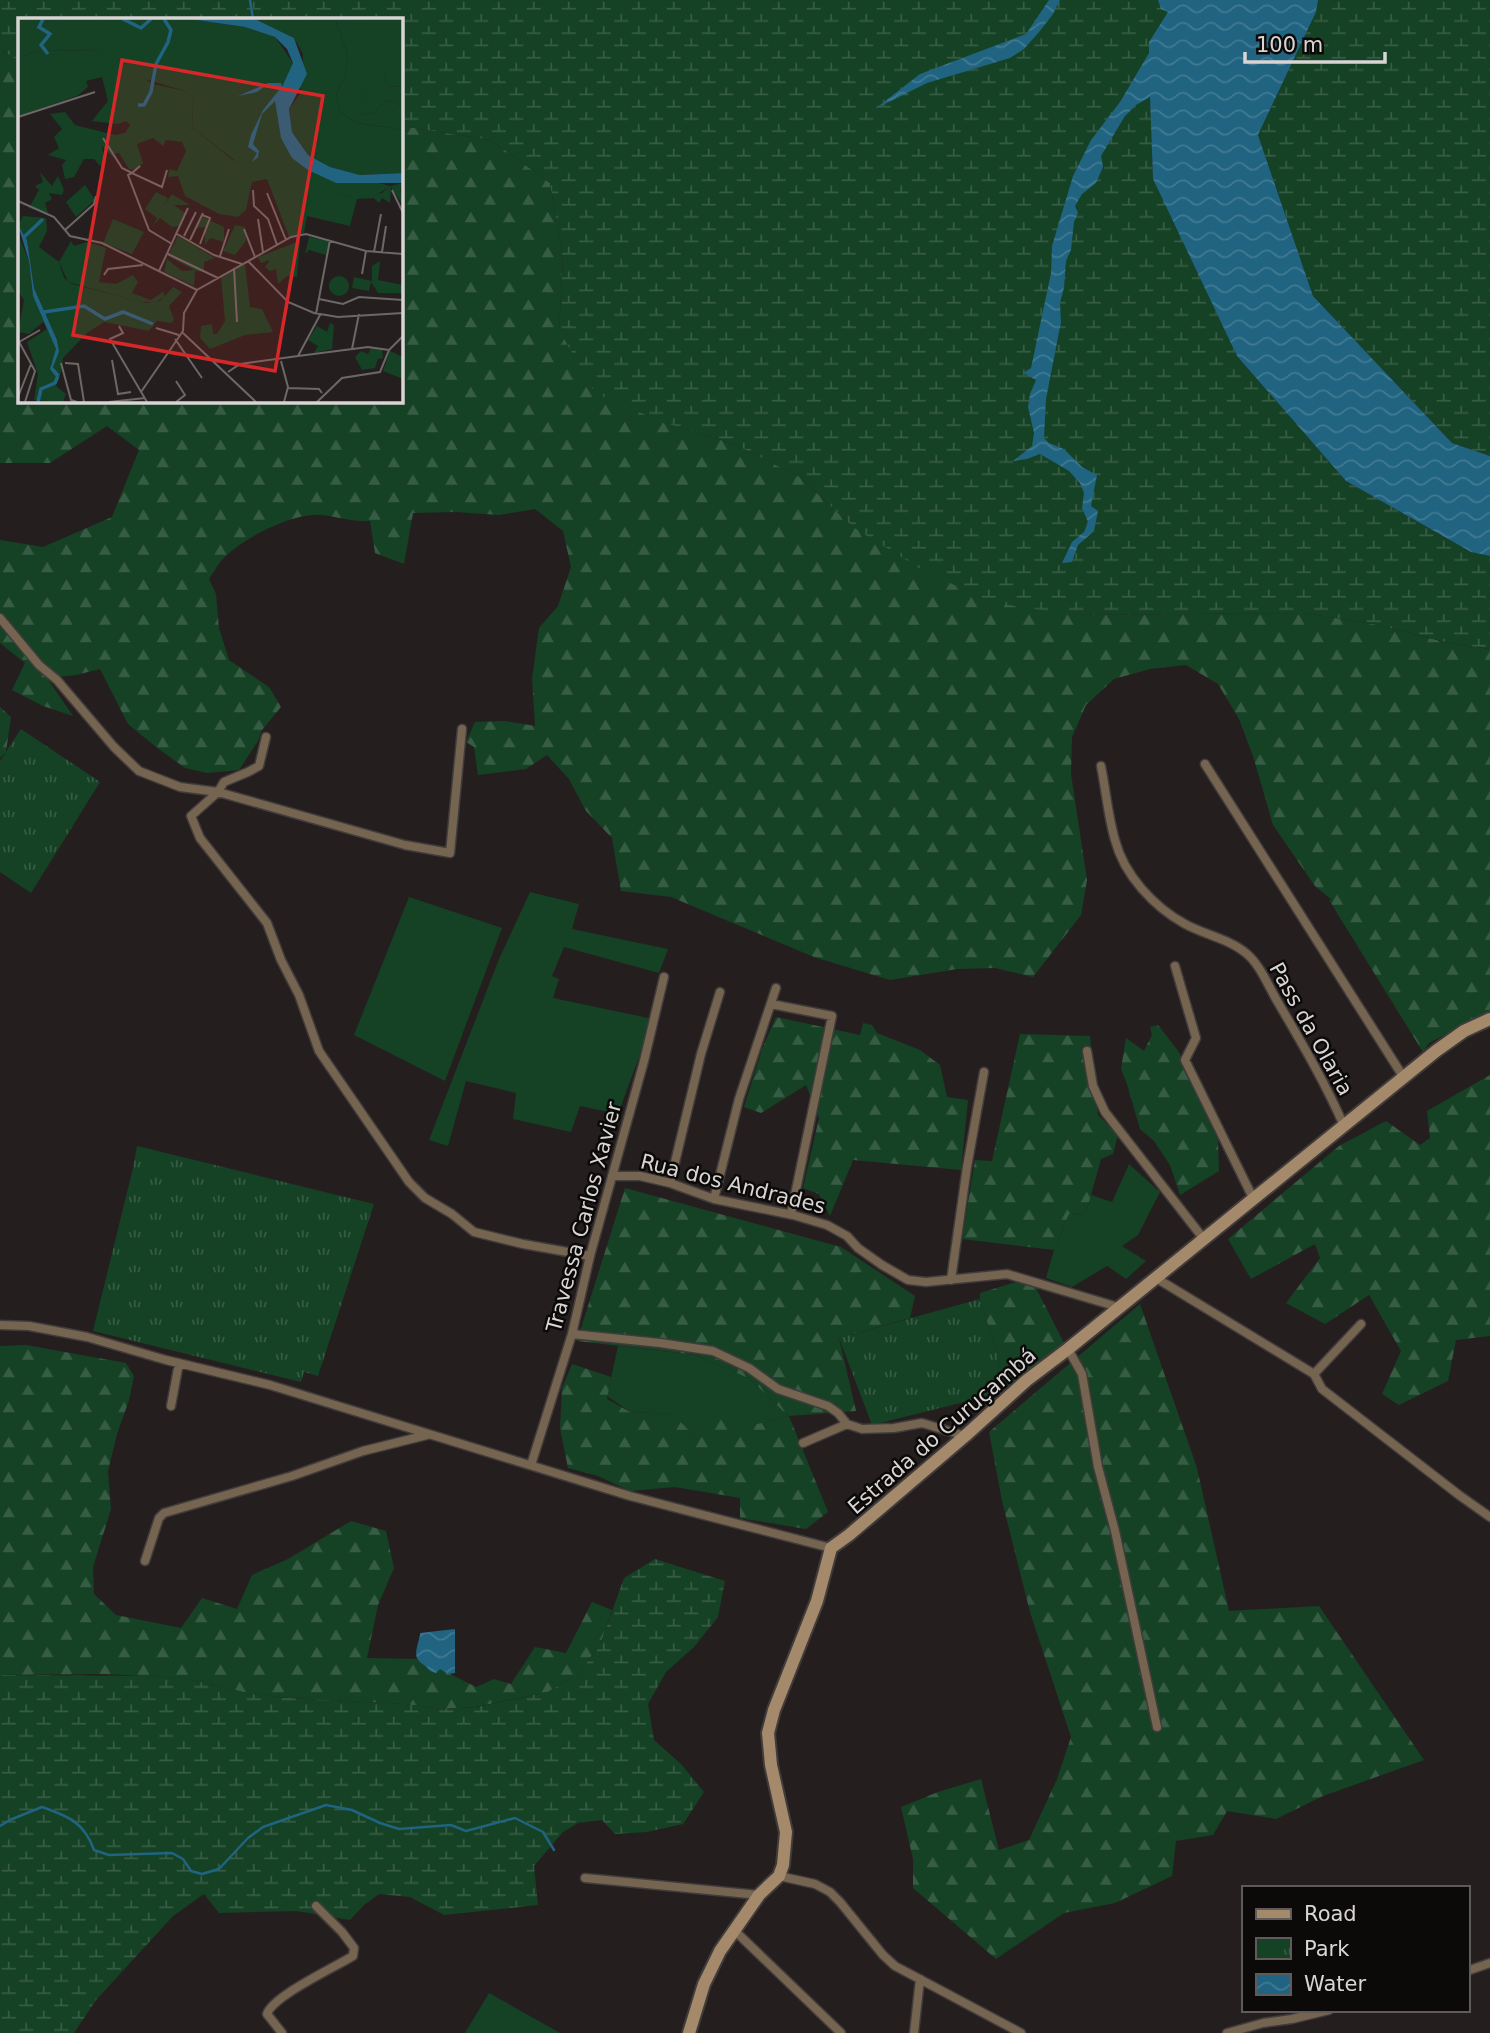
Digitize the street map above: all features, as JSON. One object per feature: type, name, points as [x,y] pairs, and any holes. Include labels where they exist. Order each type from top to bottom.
[{"type":"street","points":[[0,618],[114,747],[139,771],[180,787],[218,792],[405,845],[450,853],[462,729]]},
{"type":"street","points":[[266,737],[259,766],[224,782],[218,792],[191,816],[200,838],[267,923],[281,960],[299,995],[319,1051],[408,1182],[425,1198],[452,1214],[474,1232],[590,1256]]},
{"type":"street","points":[[1205,764],[1404,1078]]},
{"type":"street","name":"Pass da Olaria","points":[[1101,766],[1115,841],[1131,875],[1146,893],[1183,923],[1226,941],[1248,954],[1305,1048],[1344,1126]]},
{"type":"street","points":[[1175,966],[1196,1038],[1185,1060],[1254,1198]]},
{"type":"street","name":"Travessa Carlos Xavier","points":[[531,1465],[572,1334],[664,977]]},
{"type":"street","points":[[714,1199],[739,1099],[776,988]]},
{"type":"street","points":[[670,1183],[701,1054],[720,992]]},
{"type":"street","points":[[771,1004],[832,1016],[791,1214]]},
{"type":"street","name":"Estrada do Curuçambá","points":[[831,1548],[965,1436],[1027,1380],[1203,1238],[1464,1031],[1490,1019]]},
{"type":"street","points":[[1087,1051],[1093,1086],[1105,1112],[1203,1238]]},
{"type":"street","points":[[951,1280],[984,1072]]},
{"type":"street","name":"Rua dos Andrades","points":[[612,1176],[640,1176],[670,1183],[714,1199],[791,1214],[827,1225],[847,1236],[858,1248],[882,1265],[908,1280],[926,1282],[1007,1275],[1118,1307]]},
{"type":"street","points":[[1156,1278],[1314,1374],[1322,1389],[1490,1517]]},
{"type":"street","points":[[1314,1374],[1361,1324]]},
{"type":"street","points":[[0,1325],[29,1326],[87,1337],[270,1385],[631,1496],[831,1548],[817,1601],[774,1710],[768,1733],[771,1765],[786,1832],[785,1855],[779,1876],[759,1895],[720,1951],[704,1984],[689,2033]]},
{"type":"street","points":[[572,1334],[712,1351],[749,1367],[778,1389],[828,1406],[847,1424],[862,1429],[922,1423],[965,1436]]},
{"type":"street","points":[[1068,1349],[1082,1374],[1098,1467],[1115,1531],[1157,1727]]},
{"type":"street","points":[[171,1406],[179,1363]]},
{"type":"street","points":[[803,1443],[847,1424]]},
{"type":"street","points":[[145,1561],[159,1518],[164,1513],[292,1476],[363,1451],[427,1435]]},
{"type":"street","points":[[779,1876],[815,1884],[830,1892],[895,1966],[1021,2033]]},
{"type":"street","points":[[585,1878],[759,1895]]},
{"type":"street","points":[[282,2033],[267,2014],[269,2008],[285,1994],[353,1956],[354,1948],[316,1906]]},
{"type":"street","points":[[734,1930],[841,2033]]},
{"type":"street","points":[[1469,1970],[1490,1963]]},
{"type":"street","points":[[914,2033],[920,1979]]},
{"type":"street","points":[[1227,2033],[1321,2012]]},
{"type":"green space","points":[[0,0],[1176,0],[1149,42],[1153,179],[1237,356],[1346,481],[1471,552],[1490,556],[1490,649],[1449,643],[1379,625],[1304,613],[1071,615],[991,602],[922,570],[853,527],[800,477],[732,443],[662,422],[595,393],[559,330],[563,259],[550,183],[491,140],[402,128],[402,18],[18,18],[18,60],[0,49]]},
{"type":"green space","points":[[1318,0],[1490,0],[1490,456],[1452,443],[1313,296],[1258,135],[1316,12]]},
{"type":"green space","points":[[0,49],[18,60],[18,402],[402,402],[402,128],[491,140],[550,183],[563,259],[559,330],[662,422],[732,443],[800,477],[853,527],[1071,615],[1304,613],[1379,625],[1448,643],[1490,649],[1490,1014],[1429,1043],[1423,1052],[1329,900],[1333,901],[1315,886],[1273,825],[1239,719],[1218,684],[1186,665],[1150,669],[1114,679],[1086,705],[1072,737],[1071,774],[1087,880],[1081,915],[1033,977],[995,968],[957,969],[890,980],[814,957],[671,897],[621,891],[612,838],[586,811],[569,779],[547,755],[526,769],[478,775],[474,747],[466,742],[475,722],[505,721],[535,726],[532,679],[539,628],[558,606],[571,567],[563,531],[535,509],[499,515],[413,513],[404,564],[375,553],[370,521],[322,515],[282,522],[241,544],[221,561],[209,579],[216,594],[219,628],[229,660],[269,687],[281,707],[262,730],[239,770],[207,773],[185,768],[128,724],[100,669],[47,678],[73,716],[43,706],[12,690],[25,663],[0,643],[0,540],[43,547],[112,517],[139,450],[107,426],[50,463],[0,463]]},
{"type":"green space","points":[[0,707],[11,717],[6,752],[0,758]]},
{"type":"green space","points":[[21,729],[100,782],[31,893],[0,872],[0,761]]},
{"type":"green space","points":[[530,892],[579,904],[572,929],[668,949],[659,973],[564,947],[552,976],[559,979],[553,998],[653,1019],[618,1114],[580,1106],[571,1132],[513,1119],[516,1093],[466,1081],[448,1146],[429,1140],[499,959]]},
{"type":"green space","points":[[409,897],[502,928],[445,1081],[354,1035]]},
{"type":"green space","points":[[776,1017],[860,1035],[863,1023],[872,1025],[877,1033],[920,1050],[940,1065],[947,1097],[968,1100],[961,1170],[853,1160],[830,1216],[819,1194],[803,1188],[819,1118],[806,1085],[761,1113],[744,1107],[762,1049]]},
{"type":"green space","points":[[1158,1025],[1179,1052],[1218,1140],[1219,1171],[1180,1195],[1170,1165],[1154,1141],[1140,1129],[1121,1069],[1126,1038],[1144,1051],[1152,1035],[1150,1027]]},
{"type":"green space","points":[[1020,1034],[1090,1036],[1098,1115],[1118,1135],[1113,1154],[1101,1159],[1086,1213],[1069,1214],[1054,1250],[962,1239],[975,1160],[992,1161]]},
{"type":"green space","points":[[1490,1075],[1490,1336],[1456,1340],[1448,1381],[1399,1405],[1382,1394],[1401,1351],[1369,1295],[1325,1324],[1286,1303],[1320,1258],[1315,1244],[1251,1279],[1228,1239],[1339,1146],[1386,1121],[1420,1145],[1430,1138],[1427,1111]]},
{"type":"green space","points":[[137,1146],[374,1204],[318,1376],[304,1372],[301,1382],[93,1331]]},
{"type":"green space","points":[[1129,1164],[1160,1192],[1138,1235],[1122,1246],[1146,1261],[1126,1279],[1107,1266],[1072,1287],[1046,1278],[1069,1214],[1086,1213],[1091,1195],[1112,1202]]},
{"type":"green space","points":[[625,1188],[841,1247],[915,1296],[910,1318],[839,1338],[856,1411],[789,1416],[828,1512],[806,1529],[740,1518],[740,1498],[675,1487],[630,1491],[598,1476],[568,1468],[560,1428],[562,1388],[572,1364],[611,1377],[607,1399],[630,1412],[673,1414],[698,1440],[717,1413],[730,1431],[788,1416],[750,1379],[696,1355],[577,1341]]},
{"type":"green space","points":[[1016,1282],[1036,1288],[1066,1347],[1008,1391],[980,1293]]},
{"type":"green space","points":[[980,1299],[1008,1391],[872,1425],[839,1338]]},
{"type":"green space","points":[[1140,1304],[1197,1468],[1229,1611],[1319,1606],[1424,1760],[1323,1796],[1276,1819],[1227,1811],[1213,1835],[1176,1841],[1172,1876],[1115,1903],[1064,1913],[996,1959],[913,1888],[913,1859],[901,1807],[981,1779],[999,1850],[1029,1840],[1057,1779],[1071,1737],[1030,1612],[1002,1501],[989,1432]]},
{"type":"green space","points":[[26,1345],[126,1363],[134,1376],[108,1471],[111,1509],[93,1567],[94,1594],[116,1615],[181,1628],[202,1598],[237,1609],[252,1575],[288,1559],[351,1521],[386,1531],[394,1568],[378,1605],[367,1658],[417,1659],[476,1687],[494,1679],[511,1684],[535,1647],[566,1653],[592,1602],[612,1610],[600,1645],[579,1673],[548,1692],[475,1707],[441,1709],[405,1704],[252,1694],[182,1678],[106,1674],[0,1675],[0,1346]]},
{"type":"green space","points":[[618,1346],[696,1355],[750,1379],[788,1416],[698,1440],[672,1414],[630,1412],[607,1396]]},
{"type":"green space","points":[[655,1559],[725,1581],[718,1617],[694,1647],[666,1672],[648,1704],[654,1740],[681,1764],[704,1792],[683,1824],[647,1832],[615,1834],[602,1820],[578,1823],[563,1832],[534,1866],[538,1905],[444,1915],[410,1897],[379,1894],[350,1920],[297,1911],[219,1913],[204,1894],[173,1916],[96,2000],[74,2033],[0,2033],[0,1675],[182,1678],[252,1694],[288,1698],[405,1704],[441,1709],[477,1707],[548,1692],[579,1673],[600,1645],[624,1578]]},
{"type":"green space","points":[[489,1993],[560,2033],[465,2033]]},
{"type":"water","points":[[1049,0],[1060,0],[1053,14],[1024,49],[1010,58],[927,83],[875,109],[920,74],[1026,34]]},
{"type":"water","points":[[1158,0],[1318,0],[1316,12],[1258,135],[1313,296],[1452,443],[1490,456],[1490,556],[1471,552],[1346,481],[1237,356],[1153,179],[1150,97],[1136,105],[1125,116],[1101,156],[1103,167],[1096,183],[1082,194],[1075,206],[1078,213],[1074,222],[1071,250],[1066,261],[1060,303],[1061,322],[1046,399],[1044,438],[1064,449],[1082,467],[1097,475],[1091,506],[1098,511],[1094,531],[1078,545],[1072,562],[1062,563],[1072,542],[1084,532],[1088,522],[1082,508],[1084,493],[1080,483],[1069,471],[1040,454],[1013,461],[1032,446],[1034,433],[1028,407],[1036,380],[1023,373],[1031,368],[1051,273],[1052,246],[1073,176],[1091,140],[1120,102],[1149,53],[1149,42],[1168,12],[1161,9]]},
{"type":"water","points":[[455,1629],[455,1673],[448,1674],[440,1669],[436,1673],[430,1671],[417,1658],[420,1633]]},
{"type":"waterway","points":[[250,0],[253,18]]},
{"type":"waterway","points":[[0,1826],[42,1807],[74,1821],[90,1840],[94,1850],[109,1855],[172,1853],[183,1859],[191,1871],[202,1874],[219,1869],[248,1838],[263,1827],[326,1805],[352,1810],[399,1829],[451,1825],[466,1831],[515,1818],[543,1832],[554,1850]]}]
